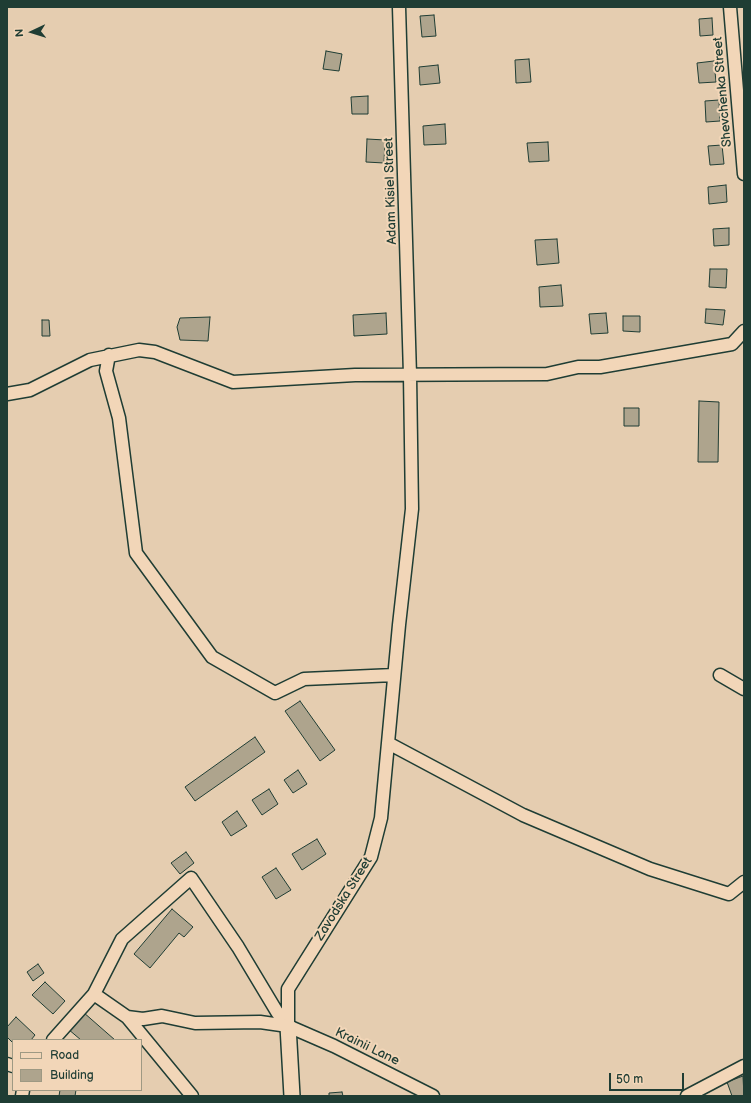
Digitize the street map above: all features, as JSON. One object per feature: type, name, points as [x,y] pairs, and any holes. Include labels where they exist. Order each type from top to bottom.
[{"type":"street","name":"Adam Kisiel Street","points":[[394,672],[412,509],[410,375],[399,7]]},
{"type":"street","name":"Shevchenka Street","points":[[730,7],[744,174]]},
{"type":"street","points":[[7,394],[30,390],[90,360],[138,350],[155,352],[233,382],[355,374],[547,374],[578,367],[600,367],[732,344],[744,331]]},
{"type":"street","points":[[109,355],[106,371],[119,418],[136,553],[212,657],[275,693],[304,679],[394,672]]},
{"type":"street","name":"Zavodska Street","points":[[292,1096],[288,1026],[288,989],[371,857],[381,818],[394,672]]},
{"type":"street","points":[[720,675],[744,689]]},
{"type":"street","points":[[388,743],[523,815],[650,869],[729,894],[744,882]]},
{"type":"street","points":[[54,1039],[94,994],[122,939],[191,878],[238,947],[277,1012],[288,1026]]},
{"type":"street","points":[[94,994],[127,1017],[192,1096]]},
{"type":"street","points":[[127,1017],[143,1019],[162,1016],[195,1023],[260,1022],[288,1026]]},
{"type":"street","name":"Krainii Lane","points":[[288,1026],[334,1046],[433,1096]]},
{"type":"street","points":[[687,1096],[744,1066]]},
{"type":"building","points":[[434,15],[436,36],[422,37],[420,16]]},
{"type":"building","points":[[712,18],[713,35],[700,36],[699,19]]},
{"type":"building","points":[[326,51],[342,54],[339,71],[323,69]]},
{"type":"building","points":[[529,59],[531,82],[516,83],[515,60]]},
{"type":"building","points":[[714,61],[716,82],[699,83],[697,63]]},
{"type":"building","points":[[438,65],[440,83],[420,85],[419,67]]},
{"type":"building","points":[[368,96],[368,114],[352,114],[351,97]]},
{"type":"building","points":[[719,100],[720,121],[706,122],[705,101]]},
{"type":"building","points":[[445,124],[446,144],[424,145],[423,126]]},
{"type":"building","points":[[367,139],[385,140],[384,163],[366,162]]},
{"type":"building","points":[[548,142],[549,161],[529,162],[527,143]]},
{"type":"building","points":[[722,145],[724,164],[710,165],[708,146]]},
{"type":"building","points":[[726,185],[727,202],[709,204],[708,187]]},
{"type":"building","points":[[729,228],[729,245],[714,246],[713,229]]},
{"type":"building","points":[[557,239],[559,263],[537,265],[535,240]]},
{"type":"building","points":[[710,269],[727,269],[726,288],[709,287]]},
{"type":"building","points":[[561,285],[563,306],[540,307],[539,287]]},
{"type":"building","points":[[706,309],[725,310],[723,325],[705,323]]},
{"type":"building","points":[[386,313],[387,334],[354,336],[353,315]]},
{"type":"building","points":[[606,313],[608,333],[591,334],[589,314]]},
{"type":"building","points":[[623,316],[640,316],[640,332],[623,331]]},
{"type":"building","points":[[210,317],[208,341],[180,340],[177,327],[180,318]]},
{"type":"building","points":[[42,320],[49,320],[50,336],[42,336]]},
{"type":"building","points":[[699,401],[719,402],[718,462],[698,462]]},
{"type":"building","points":[[624,408],[639,408],[639,426],[624,426]]},
{"type":"building","points":[[300,701],[335,750],[320,761],[285,711]]},
{"type":"building","points":[[255,737],[265,752],[195,801],[185,787]]},
{"type":"building","points":[[298,770],[307,784],[293,793],[284,780]]},
{"type":"building","points":[[269,789],[278,804],[262,815],[252,800]]},
{"type":"building","points":[[237,811],[247,826],[231,836],[222,822]]},
{"type":"building","points":[[317,839],[326,854],[302,870],[292,854]]},
{"type":"building","points":[[186,852],[194,863],[180,874],[171,863]]},
{"type":"building","points":[[276,868],[291,890],[276,899],[262,877]]},
{"type":"building","points":[[172,909],[193,927],[184,937],[179,933],[150,968],[134,954]]},
{"type":"building","points":[[38,964],[44,973],[33,981],[27,972]]},
{"type":"building","points":[[45,982],[65,1001],[53,1014],[32,995]]},
{"type":"building","points":[[83,1012],[114,1039],[80,1039],[68,1029]]},
{"type":"building","points":[[16,1017],[35,1035],[32,1039],[12,1039],[12,1042],[7,1037],[7,1027]]},
{"type":"building","points":[[743,1076],[744,1096],[732,1096],[727,1082]]},
{"type":"building","points":[[60,1091],[76,1091],[75,1096],[59,1096]]},
{"type":"building","points":[[342,1092],[343,1096],[329,1096],[329,1093]]}]
